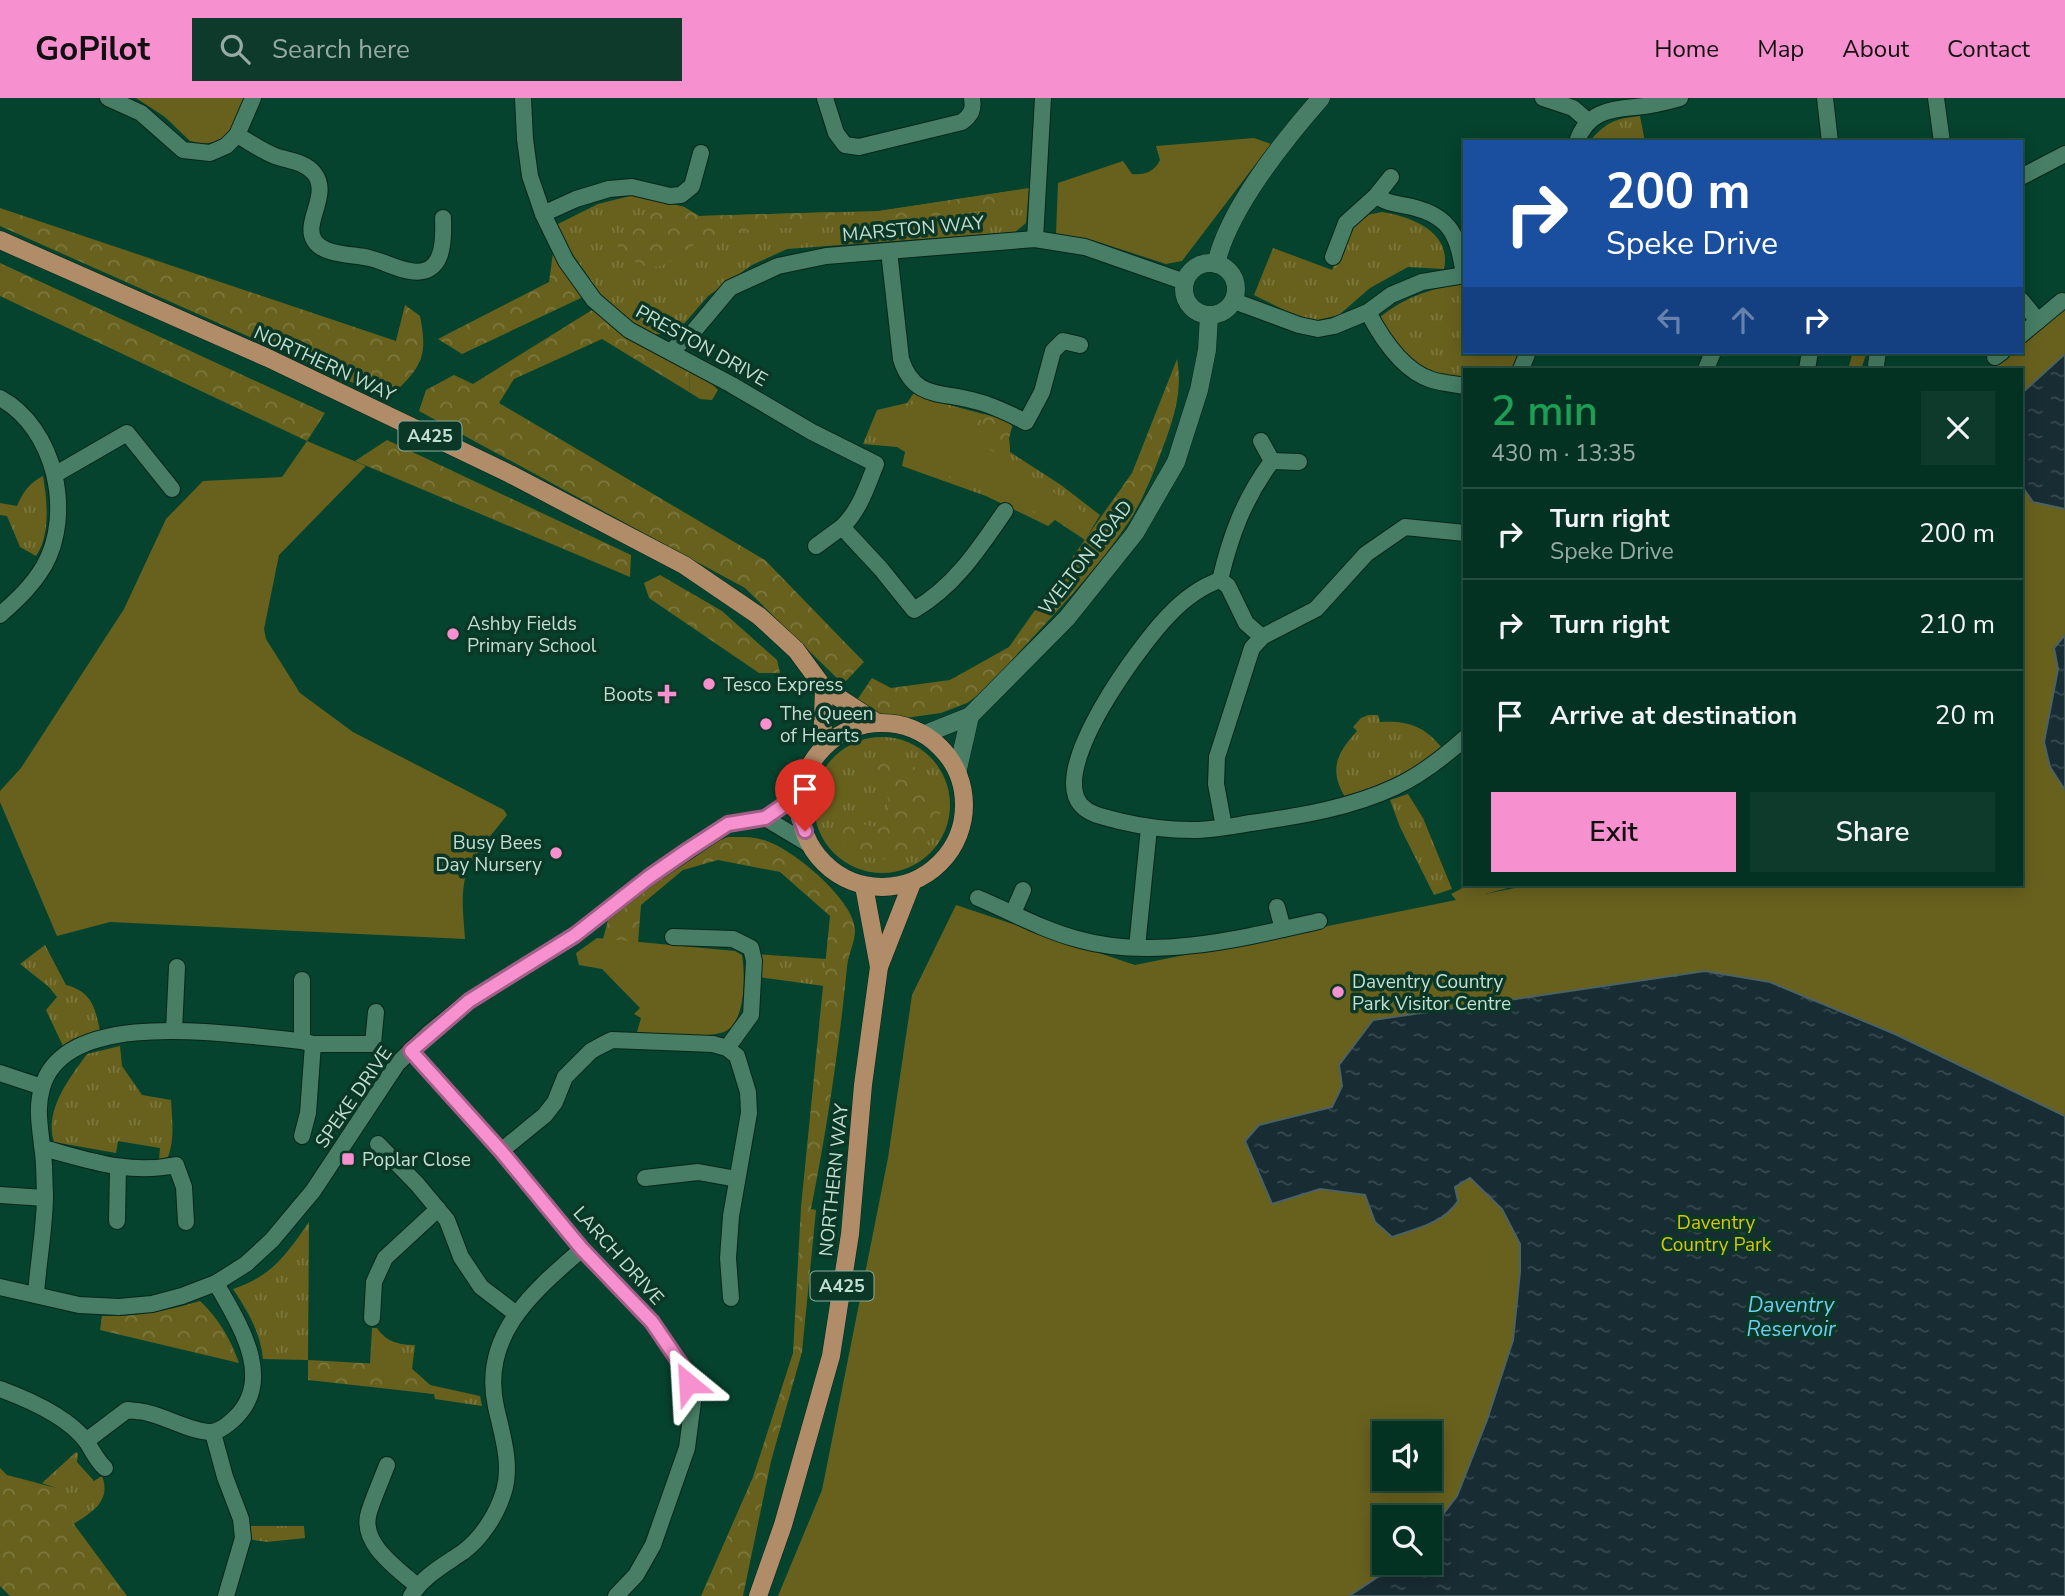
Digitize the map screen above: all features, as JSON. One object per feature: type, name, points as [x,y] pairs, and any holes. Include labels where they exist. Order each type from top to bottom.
[{"type":"main road","name":"NORTHERN WAY","points":[[0,240],[268,358],[510,474],[684,565],[759,616],[796,650],[824,688]]},
{"type":"main road","name":"A425","points":[[824,688],[876,722]]},
{"type":"main road","points":[[822,748],[824,688]]},
{"type":"main road","points":[[876,722],[898,723],[925,734],[946,751],[958,769],[966,802],[961,834],[943,862],[912,883],[894,887],[864,886],[846,880],[828,867],[810,845],[800,818],[800,794],[809,766],[822,748],[846,730],[876,722]]},
{"type":"main road","name":"A425","points":[[879,967],[912,883]]},
{"type":"main road","name":"A425","points":[[864,886],[879,967]]},
{"type":"main road","name":"NORTHERN WAY","points":[[758,1596],[783,1525],[831,1356],[850,1234],[863,1085],[879,967]]},
{"type":"street","points":[[108,98],[141,113],[183,150],[210,153],[226,146],[237,135],[253,98]]},
{"type":"street","name":"PRESTON DRIVE","points":[[523,98],[530,176],[543,214],[566,261],[594,300],[629,330],[671,351],[812,432],[876,464],[862,499],[842,527]]},
{"type":"street","points":[[825,98],[836,133],[845,145],[859,147],[962,122],[970,116],[972,98]]},
{"type":"street","points":[[1035,239],[1043,98]]},
{"type":"street","points":[[1216,264],[1220,246],[1234,214],[1296,127],[1321,98]]},
{"type":"street","points":[[1543,98],[1573,108],[1588,121]]},
{"type":"street","points":[[1578,140],[1588,121],[1603,112],[1680,98]]},
{"type":"street","points":[[1825,98],[1830,140]]},
{"type":"street","points":[[1936,98],[1942,140]]},
{"type":"street","points":[[237,135],[264,151],[305,165],[312,171],[317,179],[319,199],[311,230],[314,241],[322,248],[420,272],[439,259],[443,249],[443,218]]},
{"type":"street","points":[[543,214],[576,199],[609,189],[632,187],[670,196],[681,195],[692,186],[701,153]]},
{"type":"street","points":[[2023,176],[2065,154]]},
{"type":"street","points":[[1333,257],[1346,222],[1376,196],[1391,177]]},
{"type":"street","points":[[1376,196],[1391,204],[1413,207],[1437,218],[1450,228],[1459,243],[1463,264]]},
{"type":"street","name":"MARSTON WAY","points":[[671,351],[693,332],[730,288],[778,266],[826,256],[1035,239],[1085,247],[1185,282]]},
{"type":"street","points":[[890,251],[901,359],[905,374],[923,391],[975,401],[1026,422],[1042,392],[1053,351],[1062,341],[1080,345]]},
{"type":"street","points":[[1206,263],[1223,266],[1234,278],[1234,301],[1223,312],[1209,316],[1192,308],[1184,291],[1185,282],[1189,273],[1206,263]]},
{"type":"street","points":[[1234,301],[1299,325],[1318,329],[1334,326],[1368,312],[1391,295],[1422,282],[1463,275]]},
{"type":"street","points":[[2023,333],[2062,301]]},
{"type":"street","points":[[2023,302],[2038,321]]},
{"type":"street","points":[[1368,312],[1382,340],[1413,370],[1430,379],[1463,386]]},
{"type":"street","name":"WELTON ROAD","points":[[925,734],[970,716],[1067,618],[1135,533],[1176,462],[1199,390],[1207,350],[1209,316]]},
{"type":"street","points":[[0,398],[34,430],[56,474],[58,492],[56,525],[44,566],[23,595],[0,615]]},
{"type":"street","points":[[56,474],[127,433],[172,489]]},
{"type":"street","points":[[1261,441],[1272,461]]},
{"type":"street","points":[[1272,461],[1298,462]]},
{"type":"street","points":[[1220,580],[1229,544],[1253,487],[1272,461]]},
{"type":"street","points":[[816,545],[842,527],[914,610],[934,598],[974,558],[1004,511]]},
{"type":"street","points":[[1224,827],[1216,785],[1217,757],[1252,648],[1262,637],[1316,610],[1366,554],[1405,527],[1463,533]]},
{"type":"street","points":[[1220,580],[1228,586],[1246,622],[1262,637]]},
{"type":"street","points":[[1220,580],[1202,586],[1168,616],[1117,679],[1098,712],[1077,764],[1073,786],[1080,804],[1092,814],[1149,828],[1195,830],[1325,811],[1396,787],[1421,772],[1463,740]]},
{"type":"street","points":[[958,769],[970,716]]},
{"type":"street","name":"SPEKE DRIVE","points":[[0,1287],[79,1305],[119,1307],[162,1301],[216,1283],[246,1264],[272,1240],[313,1191],[397,1064],[469,1001],[575,935],[649,877],[728,824],[765,818],[800,794]]},
{"type":"street","points":[[765,818],[810,845]]},
{"type":"street","points":[[1137,947],[1149,828]]},
{"type":"street","points":[[1013,913],[1023,890]]},
{"type":"street","points":[[978,898],[1078,940],[1137,947],[1170,948],[1229,940],[1319,921]]},
{"type":"street","points":[[1277,907],[1283,929]]},
{"type":"street","points":[[673,937],[733,939],[751,948],[754,961],[751,1015],[727,1048]]},
{"type":"street","points":[[174,1031],[177,967]]},
{"type":"street","points":[[302,980],[308,1043],[308,1113],[302,1136]]},
{"type":"street","points":[[36,1295],[45,1198],[43,1147],[37,1116],[42,1087],[50,1070],[67,1053],[84,1042],[115,1034],[174,1031],[308,1043],[373,1044],[376,1012]]},
{"type":"street","points":[[501,1151],[545,1115],[555,1102],[565,1077],[582,1059],[612,1040],[713,1044],[727,1048],[737,1056],[748,1092],[749,1113],[737,1179],[728,1258],[731,1298]]},
{"type":"street","name":"LARCH DRIVE","points":[[411,1051],[501,1151],[582,1249],[652,1322],[684,1369],[693,1402],[687,1448],[653,1545],[636,1576],[616,1596]]},
{"type":"street","points":[[0,1073],[42,1087]]},
{"type":"street","points":[[379,1144],[447,1220],[469,1271],[481,1287],[515,1313]]},
{"type":"street","points":[[43,1147],[118,1168],[159,1168],[176,1165],[184,1187],[186,1222]]},
{"type":"street","points":[[117,1222],[118,1168]]},
{"type":"street","points":[[645,1178],[698,1172],[737,1179]]},
{"type":"street","points":[[0,1195],[45,1198]]},
{"type":"street","points":[[372,1318],[374,1282],[385,1258],[438,1209]]},
{"type":"street","points":[[387,1465],[368,1514],[368,1529],[372,1541],[414,1591],[438,1568],[465,1550],[483,1532],[497,1510],[508,1473],[495,1403],[497,1353],[515,1313],[582,1249]]},
{"type":"street","points":[[86,1441],[127,1410],[147,1412],[213,1433],[229,1424],[240,1412],[250,1396],[253,1380],[249,1349],[245,1335],[216,1283]]},
{"type":"street","points":[[0,1389],[27,1399],[58,1417],[86,1441],[95,1459],[105,1468]]},
{"type":"street","points":[[213,1433],[241,1519],[243,1538],[226,1596]]},
{"type":"green space","points":[[136,98],[248,98],[233,131],[220,141],[203,144],[190,141],[165,117]]},
{"type":"green space","points":[[1640,116],[1645,140],[1591,140],[1600,130],[1623,119]]},
{"type":"green space","points":[[1626,128],[1633,132],[1632,140],[1610,140]]},
{"type":"green space","points":[[1254,138],[1271,144],[1182,261],[1166,264],[1092,240],[1056,234],[1058,183],[1123,161],[1132,174],[1149,172],[1160,160],[1156,146]]},
{"type":"green space","points":[[1029,188],[1026,223],[1015,232],[787,249],[752,265],[708,296],[683,325],[670,333],[650,335],[614,314],[565,243],[556,225],[598,204],[634,195],[684,207],[699,216],[879,211]]},
{"type":"green space","points":[[1018,190],[1015,208],[882,220],[879,211]]},
{"type":"green space","points":[[660,201],[684,207],[699,216],[835,212],[832,227],[767,229],[718,235],[697,243],[665,264],[651,267],[641,265],[616,245],[629,227],[648,218]]},
{"type":"green space","points":[[0,208],[396,341],[405,305],[420,316],[423,341],[421,359],[411,375],[394,393],[367,389],[0,226]]},
{"type":"green space","points":[[1382,212],[1417,222],[1436,236],[1445,256],[1444,269],[1408,267],[1370,288],[1339,315],[1314,321],[1298,317],[1254,295],[1273,248],[1332,270],[1350,229],[1362,216]]},
{"type":"green space","points":[[553,253],[583,297],[462,354],[438,339],[549,282]]},
{"type":"green space","points":[[0,263],[325,413],[307,441],[0,296]]},
{"type":"green space","points":[[1463,284],[1463,354],[1518,354],[1512,368],[1463,368],[1463,379],[1436,376],[1408,361],[1389,336],[1380,317],[1420,294]]},
{"type":"green space","name":"Daventry Country Park","points":[[2065,307],[2065,1596],[778,1596],[822,1490],[888,1158],[912,995],[956,905],[1135,965],[1456,900],[1451,894],[1466,886],[1515,886],[1485,894],[1525,886],[2023,886],[2023,368],[1993,368],[2010,354],[2023,354],[2023,342]]},
{"type":"green space","points":[[592,310],[625,336],[690,371],[689,392],[602,339],[514,379],[499,403],[765,560],[864,662],[843,684],[745,588],[419,411],[426,390],[454,375],[473,384]]},
{"type":"green space","points":[[1852,354],[1866,354],[1861,368],[1848,368]]},
{"type":"green space","points":[[1177,359],[1179,382],[1174,415],[1152,475],[1130,520],[1079,587],[984,691],[967,703],[941,713],[905,718],[874,715],[857,700],[872,678],[891,688],[950,680],[1009,647],[1132,473]]},
{"type":"green space","points":[[690,371],[710,382],[718,390],[712,400],[700,399],[689,392]]},
{"type":"green space","points":[[916,390],[931,400],[1005,420],[1012,426],[1010,452],[1061,485],[1100,515],[1085,540],[1055,520],[1048,526],[986,496],[902,466],[905,452],[897,447],[863,444],[877,410],[907,403]]},
{"type":"green space","points":[[919,402],[949,422],[953,407],[979,413],[974,439],[1089,516],[1083,529],[1055,510],[1047,517],[912,461],[914,449],[899,439],[873,437],[880,416]]},
{"type":"green space","points":[[984,414],[1005,420],[1012,426],[1010,452],[993,454],[984,445]]},
{"type":"green space","points":[[387,440],[631,555],[630,577],[355,461]]},
{"type":"green space","points":[[307,441],[366,466],[279,555],[264,629],[266,639],[300,693],[353,732],[504,810],[507,815],[481,848],[466,875],[463,898],[465,939],[110,922],[57,936],[0,802],[0,791],[21,768],[124,609],[166,519],[203,481],[282,477]]},
{"type":"green space","points":[[43,476],[46,528],[36,556],[20,547],[7,516],[0,515],[0,503],[17,506],[27,488]]},
{"type":"green space","points":[[660,575],[722,611],[777,660],[780,673],[759,673],[649,598],[644,583]]},
{"type":"green space","points":[[1368,715],[1378,715],[1380,722],[1399,722],[1415,726],[1429,734],[1442,748],[1396,777],[1345,797],[1337,779],[1337,762],[1344,747],[1357,731],[1353,727]]},
{"type":"green space","points":[[882,737],[908,742],[930,757],[945,779],[950,805],[945,831],[930,853],[908,868],[882,873],[856,868],[834,853],[819,831],[814,805],[819,779],[834,757],[856,742]]},
{"type":"green space","points":[[886,757],[907,762],[922,774],[941,810],[934,833],[921,847],[909,854],[881,859],[853,851],[832,831],[837,822],[845,821],[882,828],[890,808],[879,781],[876,763]]},
{"type":"green space","points":[[1408,794],[1423,818],[1452,889],[1434,895],[1400,827],[1390,800]]},
{"type":"green space","points":[[728,837],[764,840],[780,847],[808,866],[846,906],[853,919],[855,931],[811,1209],[816,1210],[802,1352],[771,1461],[743,1596],[701,1596],[753,1477],[793,1353],[801,1207],[830,916],[780,872],[718,860],[683,870],[641,905],[638,943],[597,949],[608,920],[655,875],[695,850]]},
{"type":"green space","points":[[597,938],[735,951],[742,955],[743,994],[735,1023],[722,1033],[711,1035],[637,1032],[641,1018],[634,1014],[640,1008],[602,969],[579,965],[576,953]]},
{"type":"green space","points":[[45,945],[66,985],[82,992],[91,1002],[100,1031],[75,1038],[63,1046],[46,1010],[57,997],[49,987],[20,964]]},
{"type":"green space","points":[[756,954],[826,959],[824,986],[759,977]]},
{"type":"green space","points":[[120,1046],[122,1066],[142,1095],[171,1100],[172,1136],[168,1157],[159,1160],[160,1148],[118,1141],[116,1153],[54,1142],[52,1118],[55,1107],[73,1074],[87,1054]]},
{"type":"green space","points":[[309,1222],[308,1360],[263,1359],[256,1331],[233,1289],[268,1271],[293,1245]]},
{"type":"green space","points":[[200,1301],[223,1329],[239,1363],[100,1330],[102,1316],[152,1313]]},
{"type":"green space","points":[[372,1328],[377,1328],[394,1342],[415,1345],[412,1369],[430,1385],[480,1396],[482,1406],[435,1399],[434,1394],[378,1386],[370,1364]]},
{"type":"green space","points":[[391,1354],[402,1365],[405,1375],[401,1382],[384,1378],[379,1361],[384,1355]]},
{"type":"green space","points":[[308,1360],[380,1364],[384,1378],[401,1382],[412,1369],[430,1385],[434,1394],[308,1380]]},
{"type":"green space","points":[[76,1452],[77,1462],[94,1481],[102,1476],[104,1493],[98,1505],[72,1525],[56,1488],[42,1483]]},
{"type":"green space","points":[[0,1468],[7,1475],[56,1488],[70,1499],[65,1512],[127,1596],[10,1596],[0,1586]]},
{"type":"green space","points":[[248,1526],[304,1526],[305,1538],[267,1542],[248,1539]]},
{"type":"water","points":[[2065,354],[2065,509],[2033,502],[2023,488],[2023,392]]},
{"type":"water","points":[[2065,635],[2065,790],[2050,767],[2044,742],[2058,669],[2054,648]]},
{"type":"water","name":"Daventry Reservoir","points":[[1705,971],[1770,982],[1895,1034],[2065,1116],[2065,1596],[1349,1596],[1381,1575],[1442,1575],[1442,1515],[1457,1496],[1487,1420],[1513,1340],[1520,1272],[1520,1244],[1502,1209],[1470,1178],[1455,1187],[1458,1201],[1445,1215],[1429,1224],[1392,1237],[1375,1222],[1365,1195],[1320,1189],[1272,1204],[1245,1141],[1259,1125],[1332,1107],[1342,1086],[1339,1065],[1373,1020]]},
{"type":"place","name":"Ashby Fields Primary School","points":[[453,634]]},
{"type":"place","name":"Tesco Express","points":[[709,684]]},
{"type":"place","name":"Boots","points":[[667,694]]},
{"type":"place","name":"The Queen of Hearts","points":[[766,724]]},
{"type":"place","name":"Busy Bees Day Nursery","points":[[556,853]]},
{"type":"place","name":"Daventry Country Park Visitor Centre","points":[[1338,992]]},
{"type":"place","name":"Poplar Close","points":[[348,1159]]},
{"type":"route","points":[[688,1383],[684,1369],[652,1322],[582,1249],[501,1151],[411,1051],[469,1001],[551,952],[649,877],[728,824],[765,818],[800,794],[800,818],[805,831]]}]
